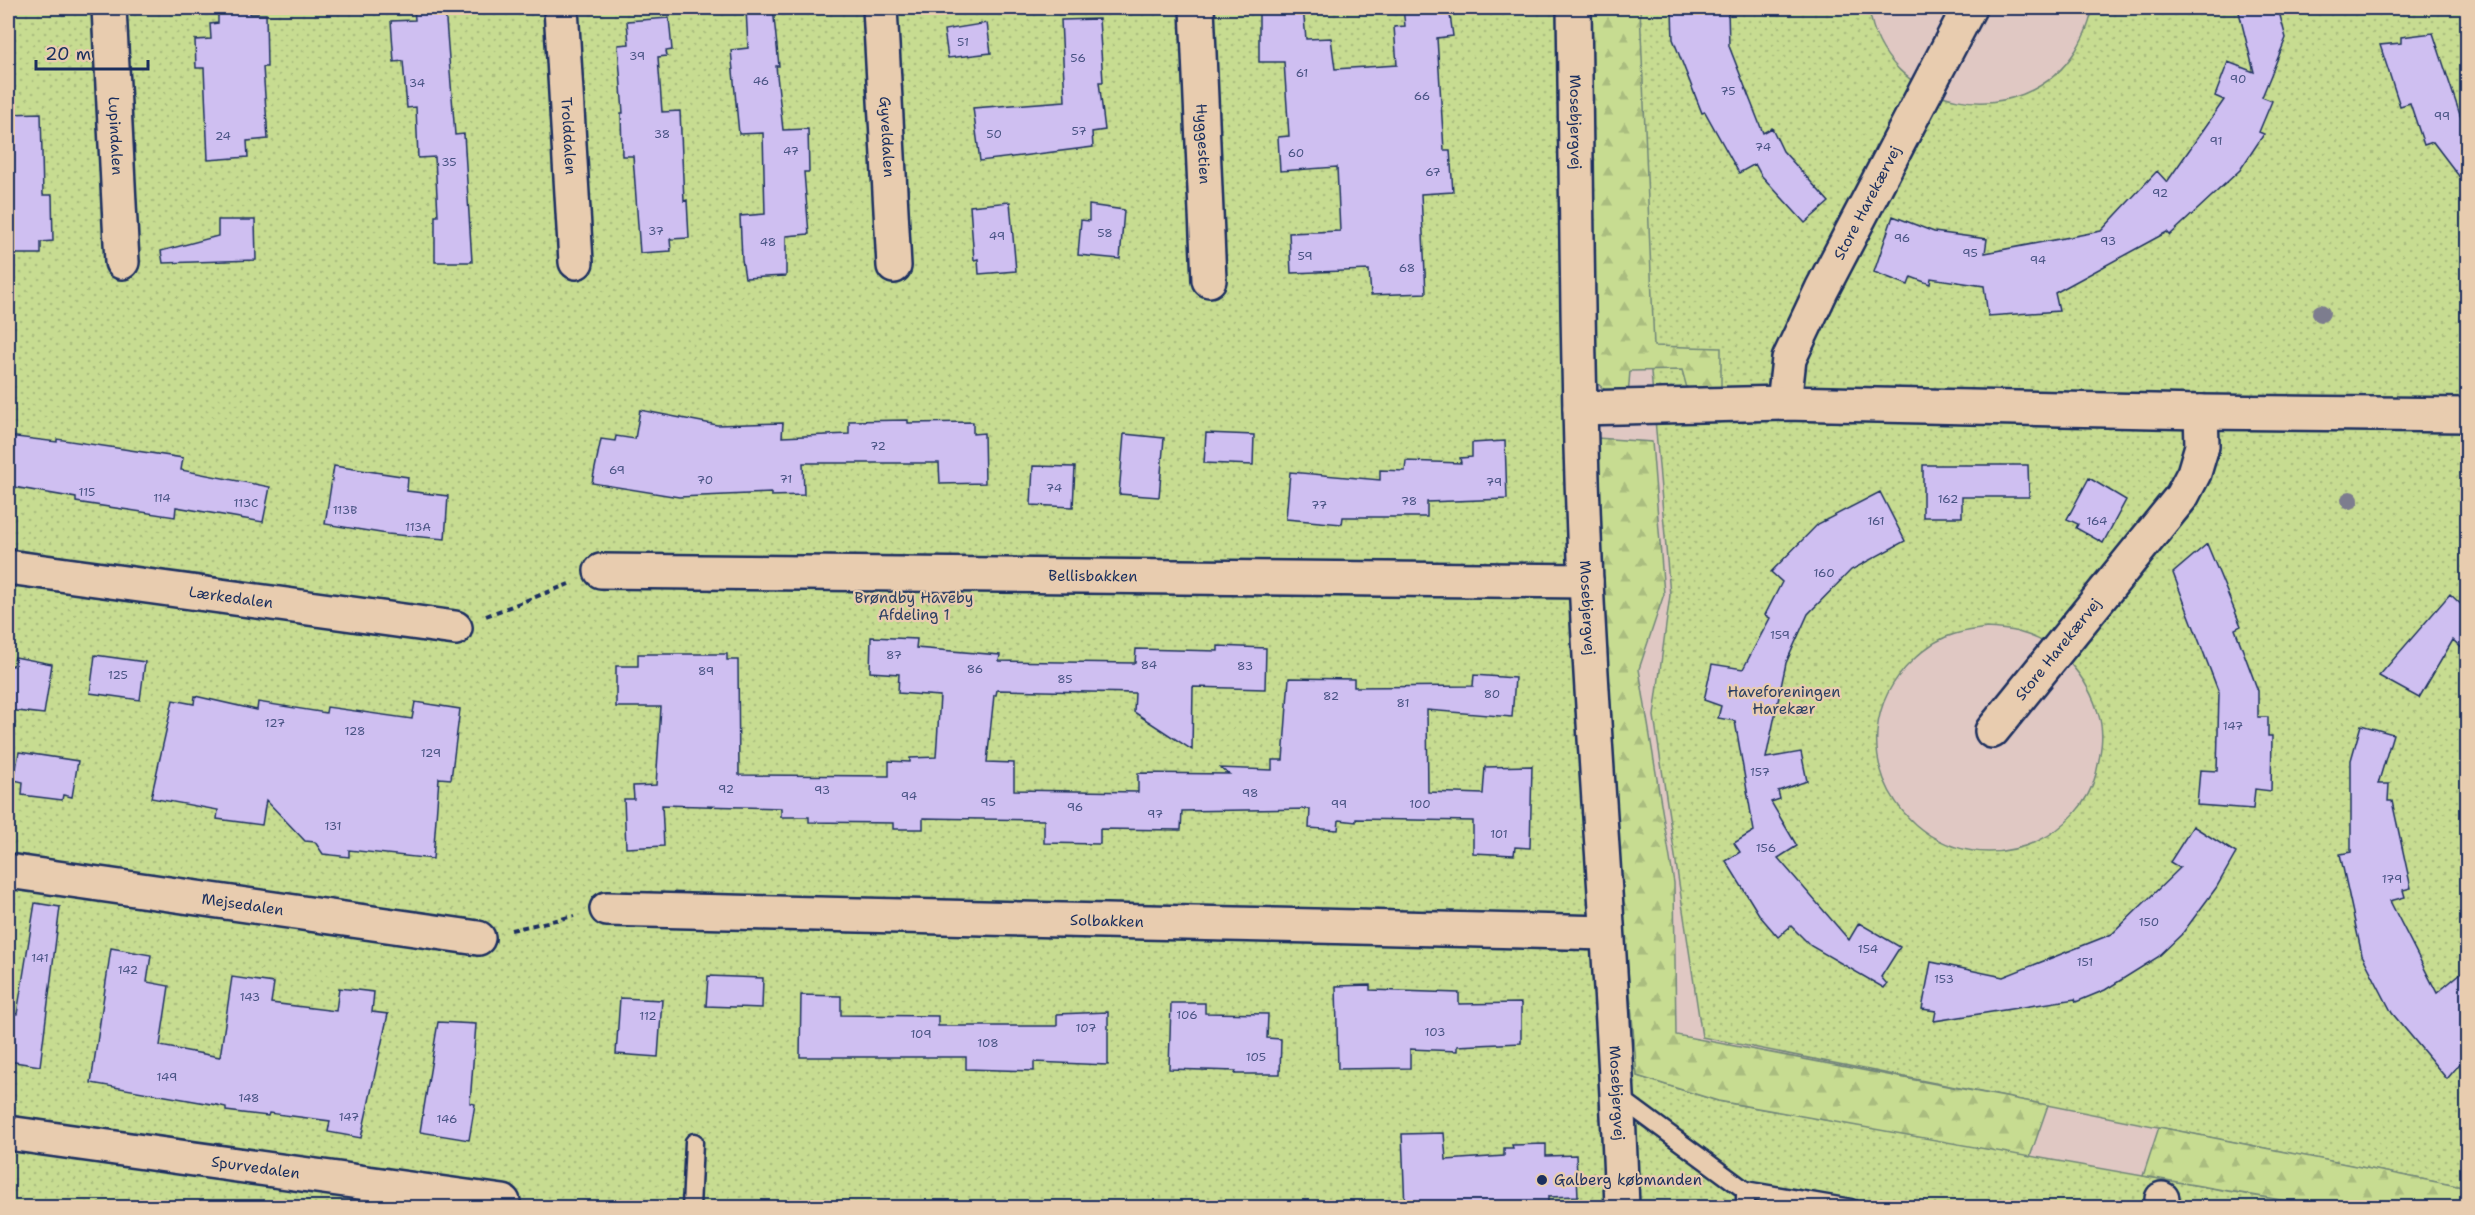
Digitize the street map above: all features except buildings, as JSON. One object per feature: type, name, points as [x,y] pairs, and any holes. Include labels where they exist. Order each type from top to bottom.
[{"type":"street","name":"Lupindalen","points":[[109,8],[122,262]]},
{"type":"street","name":"Trolddalen","points":[[561,8],[576,262]]},
{"type":"street","name":"Gyveldalen","points":[[880,8],[894,266]]},
{"type":"street","name":"Hyggestien","points":[[1197,8],[1209,280]]},
{"type":"street","name":"Mosebjergvej","points":[[1574,8],[1580,408],[1586,581],[1619,1097],[1622,1208]]},
{"type":"street","name":"Store Harekærvej","points":[[1784,404],[1789,359],[1817,299],[1969,8]]},
{"type":"street","points":[[1580,408],[1784,404],[2201,412],[2468,414]]},
{"type":"street","name":"Store Harekærvej","points":[[1992,731],[2182,496],[2202,446],[2201,412]]},
{"type":"street","name":"Lærkedalen","points":[[8,567],[455,628]]},
{"type":"street","name":"Bellisbakken","points":[[601,571],[1586,581]]},
{"type":"street","name":"Mejsedalen","points":[[8,872],[478,938]]},
{"type":"street","name":"Solbakken","points":[[607,909],[1607,933]]},
{"type":"street","name":"Spurvedalen","points":[[8,1133],[503,1202]]},
{"type":"lane","points":[[1619,1097],[1745,1190],[1851,1208]]},
{"type":"lane","points":[[691,1208],[694,1142]]},
{"type":"lane","points":[[1745,1190],[1745,1208]]},
{"type":"path","points":[[455,628],[601,571]]},
{"type":"path","points":[[478,938],[607,909]]},
{"type":"green space","name":"Brøndby Haveby Afdeling 1","points":[[8,8],[1563,8],[1637,1076],[1718,1101],[2319,1207],[8,1207]]},
{"type":"green space","points":[[1587,8],[1640,8],[1654,346],[1721,348],[1721,396],[1690,399],[1682,370],[1630,371],[1628,397],[1609,394],[1595,381]]},
{"type":"green space","name":"Haveforeningen Harekær","points":[[1620,8],[1869,8],[1880,43],[1900,70],[1926,89],[1958,100],[1990,102],[2023,94],[2052,77],[2076,50],[2084,35],[2092,8],[2467,8],[2467,1188],[1702,1037],[1654,716],[1670,595]],"holes":[[[1986,628],[2014,631],[2033,637],[2059,653],[2070,663],[2087,688],[2099,716],[2102,731],[2093,785],[2074,814],[2057,830],[2038,841],[1995,852],[1955,847],[1922,830],[1896,803],[1881,769],[1877,732],[1887,695],[1917,656],[1943,638]]]},
{"type":"green space","points":[[1583,437],[1652,442],[1664,594],[1639,669],[1674,883],[1676,1035],[2048,1105],[2030,1157],[1718,1101],[1637,1076]]},
{"type":"green space","points":[[2159,1127],[2467,1188],[2467,1207],[2321,1207],[2143,1176]]},
{"type":"place","name":"Galberg købmanden","points":[[1542,1180]]}]
